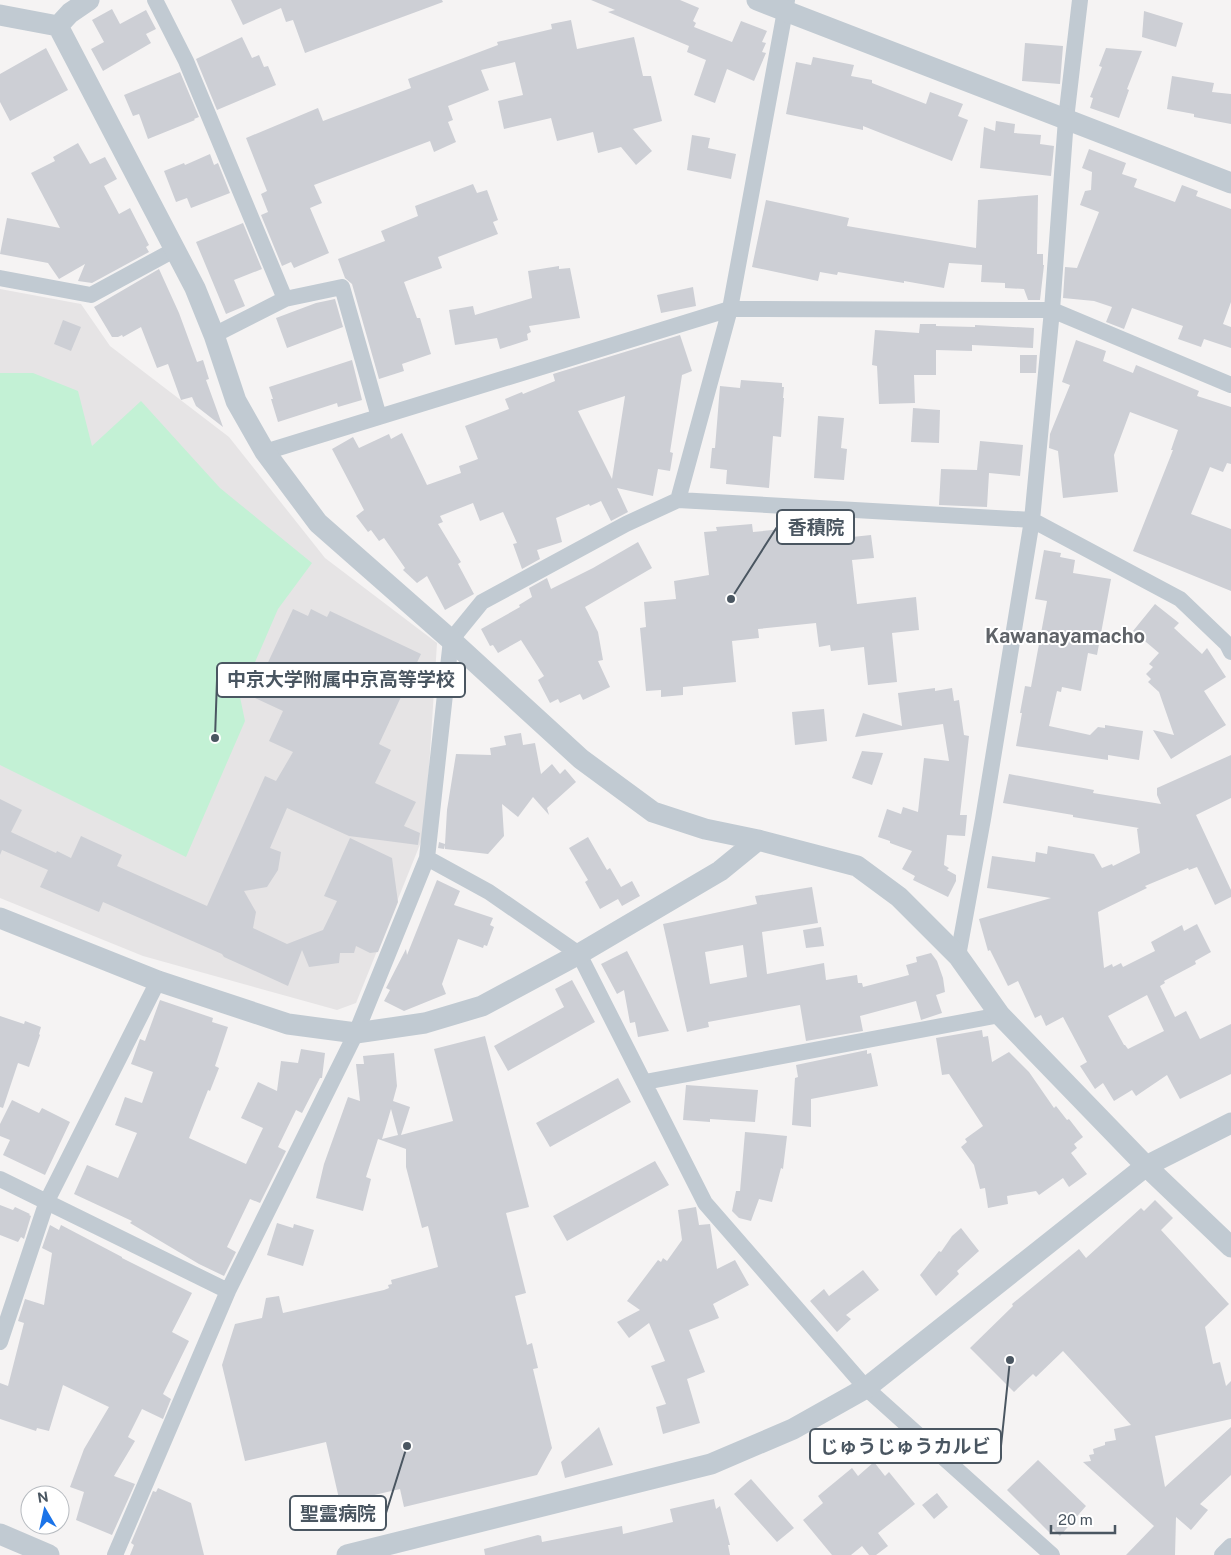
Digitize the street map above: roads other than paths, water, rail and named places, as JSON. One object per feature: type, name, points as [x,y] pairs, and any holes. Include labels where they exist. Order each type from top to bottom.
[{"type":"street","points":[[58,26],[70,13],[89,0]]},
{"type":"street","points":[[155,0],[186,61],[285,299]]},
{"type":"street","points":[[757,0],[786,5],[1066,119],[1231,183]]},
{"type":"street","points":[[958,956],[983,818],[1032,520],[1052,310],[1066,119],[1080,0]]},
{"type":"street","points":[[678,500],[730,309],[786,5]]},
{"type":"street","points":[[0,15],[58,26]]},
{"type":"street","points":[[58,26],[195,288],[214,335],[236,401],[265,452],[318,523],[451,640],[581,759],[653,812],[705,830],[758,840],[857,866],[899,897],[958,956],[1000,1015],[1146,1166],[1231,1247]]},
{"type":"street","points":[[0,278],[91,295],[176,250]]},
{"type":"street","points":[[214,335],[285,299],[342,287],[379,417]]},
{"type":"street","points":[[265,452],[730,309],[1052,310],[1231,385]]},
{"type":"street","points":[[114,1555],[228,1290],[356,1033],[426,858],[451,640],[482,602],[626,524],[678,500],[1032,520],[1180,600],[1227,644],[1231,652]]},
{"type":"street","points":[[0,918],[158,980],[288,1024],[356,1033],[425,1024],[482,1006],[579,954],[720,871],[758,840]]},
{"type":"street","points":[[426,858],[489,892],[579,954],[705,1203],[866,1388],[1052,1555]]},
{"type":"street","points":[[0,1342],[47,1201],[158,980]]},
{"type":"street","points":[[645,1082],[1000,1015]]},
{"type":"street","points":[[347,1555],[711,1464],[792,1429],[866,1388],[1146,1166],[1231,1122]]},
{"type":"street","points":[[0,1179],[228,1290]]},
{"type":"street","points":[[0,1534],[49,1555]]},
{"type":"street","points":[[1222,1555],[1231,1546]]},
{"type":"place","name":"香積院","points":[[731,599]]},
{"type":"place","name":"中京大学附属中京高等学校","points":[[215,738]]},
{"type":"place","name":"じゅうじゅうカルビ","points":[[1010,1360]]},
{"type":"place","name":"聖霊病院","points":[[407,1446]]},
{"type":"district","name":"Kawanayamacho","points":[[1065,636]]}]
